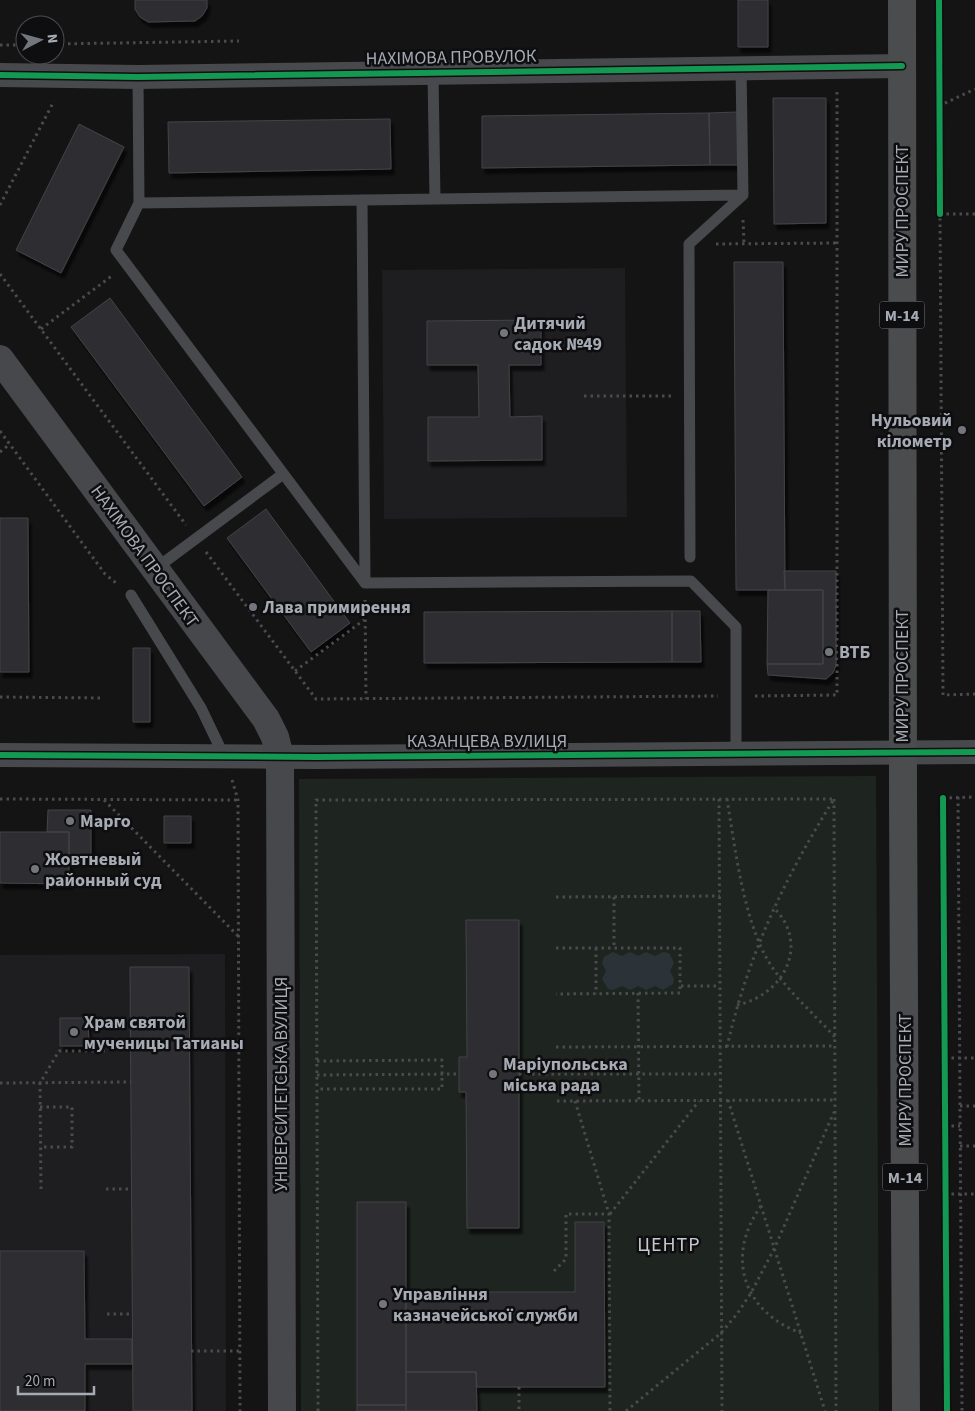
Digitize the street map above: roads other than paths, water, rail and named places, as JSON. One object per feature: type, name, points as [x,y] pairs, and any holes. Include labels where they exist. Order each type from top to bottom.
[{"type":"highway","name":"МИРУ ПРОСПЕКТ","points":[[902,0],[902,753],[906,1411]]},
{"type":"main road","name":"НАХІМОВА ПРОСПЕКТ","points":[[0,359],[266,719],[275,737],[280,757]]},
{"type":"main road","name":"УНІВЕРСИТЕТСЬКА ВУЛИЦЯ","points":[[280,757],[282,1411]]},
{"type":"street","name":"НАХІМОВА ПРОВУЛОК","points":[[0,75],[138,77],[902,66]]},
{"type":"street","name":"КАЗАНЦЕВА ВУЛИЦЯ","points":[[0,755],[280,757],[975,752]]},
{"type":"lane","points":[[690,557],[689,244],[743,195],[741,68]]},
{"type":"lane","points":[[433,73],[435,199]]},
{"type":"lane","points":[[138,77],[139,203],[116,250],[364,583]]},
{"type":"lane","points":[[139,203],[743,195]]},
{"type":"lane","points":[[362,200],[364,583]]},
{"type":"lane","points":[[155,569],[283,474]]},
{"type":"lane","points":[[364,583],[691,581],[736,627],[736,754]]},
{"type":"lane","points":[[131,595],[201,708],[224,756]]},
{"type":"place","name":"Дитячий садок №49","points":[[504,333]]},
{"type":"place","name":"Нульовий кілометр","points":[[962,430]]},
{"type":"place","name":"Лава примирення","points":[[253,607]]},
{"type":"place","name":"ВТБ","points":[[829,652]]},
{"type":"place","name":"Марго","points":[[70,821]]},
{"type":"place","name":"Жовтневый районный суд","points":[[35,869]]},
{"type":"place","name":"Храм святой мученицы Татианы","points":[[74,1032]]},
{"type":"place","name":"Маріупольська міська рада","points":[[493,1074]]},
{"type":"place","name":"Управління казначейської служби","points":[[383,1304]]},
{"type":"district","name":"ЦЕНТР","points":[[669,1244]]}]
